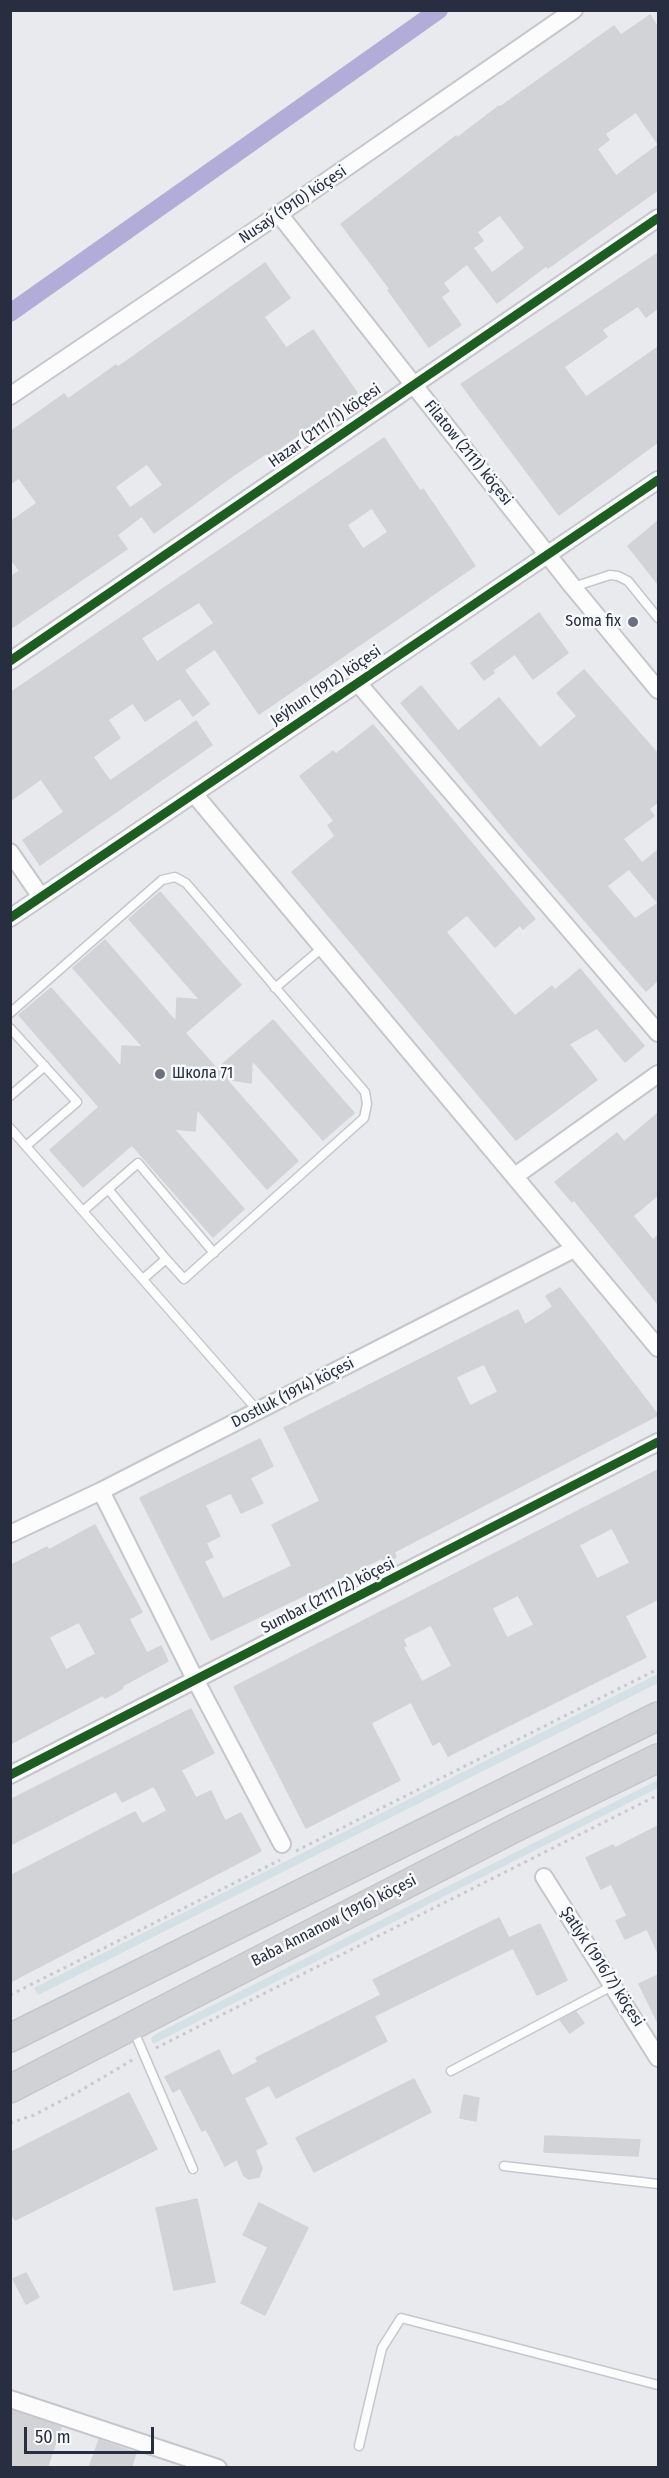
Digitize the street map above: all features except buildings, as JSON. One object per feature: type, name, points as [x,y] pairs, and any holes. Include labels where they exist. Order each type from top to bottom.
[{"type":"main road","points":[[10,2038],[658,1716]]},
{"type":"main road","name":"Baba Annanow (1916) köçesi","points":[[10,2088],[506,1832],[658,1758]]},
{"type":"street","name":"Nusaý (1910) köçesi","points":[[10,396],[279,214],[573,10]]},
{"type":"street","name":"Filatow (2111) köçesi","points":[[279,214],[573,587],[658,690]]},
{"type":"street","name":"Hazar (2111/1) köçesi","points":[[10,661],[658,218]]},
{"type":"street","name":"Jeýhun (1912) köçesi","points":[[10,918],[658,480]]},
{"type":"street","points":[[357,682],[658,1033]]},
{"type":"street","points":[[195,795],[658,1348]]},
{"type":"street","points":[[10,852],[41,897]]},
{"type":"street","points":[[515,1176],[658,1074]]},
{"type":"street","name":"Dostluk (1914) köçesi","points":[[10,1534],[258,1412],[574,1249]]},
{"type":"street","name":"Sumbar (2111/2) köçesi","points":[[10,1775],[658,1442]]},
{"type":"street","points":[[101,1491],[196,1681],[282,1844]]},
{"type":"street","name":"Şatlyk (1916/7) köçesi","points":[[544,1877],[612,1986],[657,2049]]},
{"type":"street","points":[[10,2399],[218,2468]]},
{"type":"lane","points":[[573,587],[610,575],[618,576],[628,581],[658,618]]},
{"type":"lane","points":[[10,1013],[162,880],[176,877],[186,883],[365,1092],[367,1104],[364,1119],[184,1279],[108,1189]]},
{"type":"lane","points":[[275,988],[322,948]]},
{"type":"lane","points":[[10,1028],[77,1102],[26,1146]]},
{"type":"lane","points":[[10,1096],[45,1066]]},
{"type":"lane","points":[[10,1128],[258,1412]]},
{"type":"lane","points":[[82,1211],[138,1163],[214,1252]]},
{"type":"lane","points":[[143,1279],[166,1259]]},
{"type":"lane","points":[[451,2071],[612,1986]]},
{"type":"lane","points":[[132,2026],[193,2169]]},
{"type":"lane","points":[[504,2166],[658,2184]]},
{"type":"lane","points":[[359,2446],[382,2348],[401,2318],[658,2385]]},
{"type":"path","points":[[10,1995],[658,1669]]},
{"type":"path","points":[[10,2123],[34,2115],[143,2054],[658,1795]]},
{"type":"shaded area","points":[[658,1674],[658,1683],[38,1995],[34,1988]]},
{"type":"shaded area","points":[[658,1780],[658,1788],[153,2044],[151,2038],[156,2034]]},
{"type":"waterway","points":[[10,313],[439,10]]},
{"type":"cycle path","points":[[10,661],[658,218]]},
{"type":"cycle path","points":[[10,918],[658,480]]},
{"type":"cycle path","points":[[10,1775],[658,1442]]},
{"type":"place","name":"Soma fix","points":[[633,622]]},
{"type":"place","name":"Школа 71","points":[[160,1074]]}]
